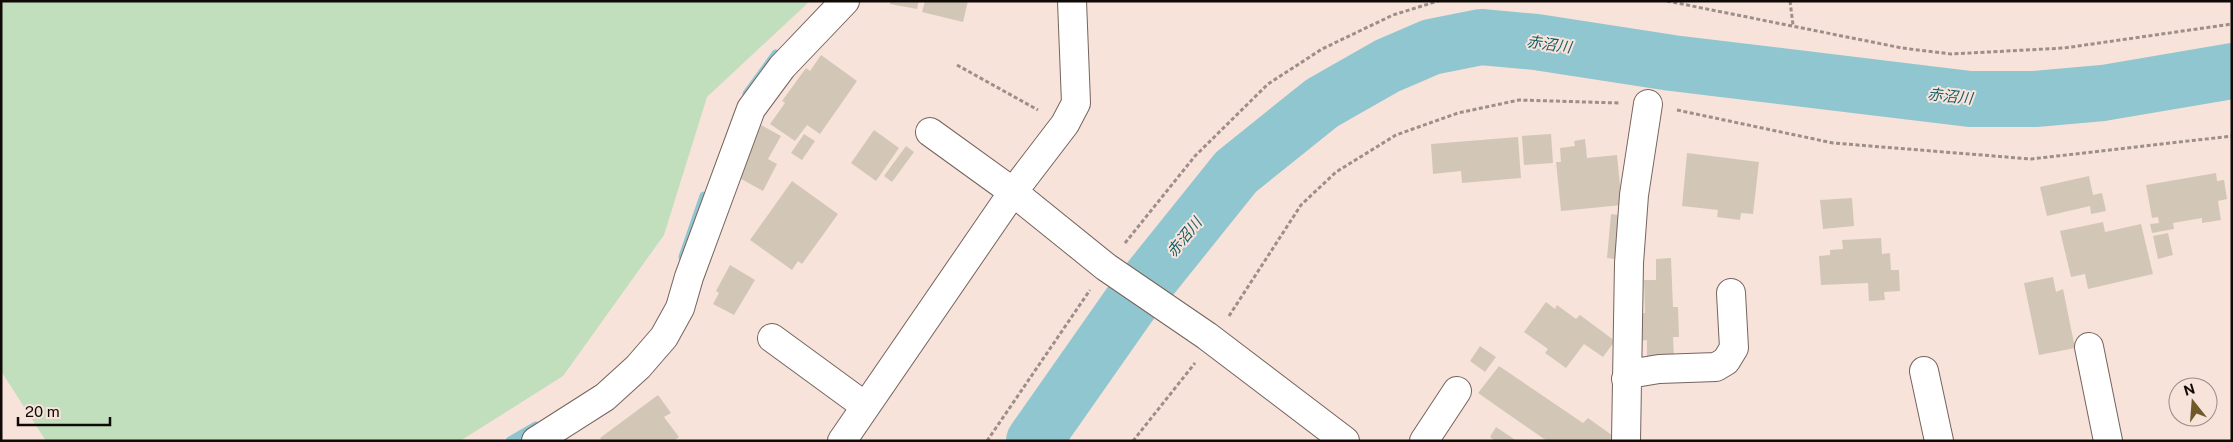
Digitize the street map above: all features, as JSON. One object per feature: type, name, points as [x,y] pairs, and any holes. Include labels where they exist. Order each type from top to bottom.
[{"type":"street","points":[[536,441],[605,397],[638,367],[664,337],[680,308],[689,277],[751,109],[782,67],[845,1]]},
{"type":"street","points":[[842,441],[1013,192],[1071,113],[1072,1]]},
{"type":"street","points":[[1626,441],[1628,294],[1634,195],[1648,104]]},
{"type":"street","points":[[930,132],[1013,192],[1106,267],[1207,336],[1345,441]]},
{"type":"street","points":[[1626,379],[1635,373],[1659,369],[1716,367],[1726,361],[1734,348],[1731,293]]},
{"type":"street","points":[[772,338],[865,406]]},
{"type":"street","points":[[2089,347],[2108,441]]},
{"type":"street","points":[[1924,371],[1938,441]]},
{"type":"street","points":[[1424,441],[1457,392]]},
{"type":"path","points":[[987,441],[1106,267],[1195,156],[1268,84],[1322,50],[1393,15],[1438,1]]},
{"type":"path","points":[[1667,1],[1902,48],[1951,54],[2064,48],[2232,24]]},
{"type":"path","points":[[1790,1],[1793,25]]},
{"type":"path","points":[[957,65],[1071,113]]},
{"type":"green space","points":[[1,1],[810,1],[707,97],[664,235],[563,376],[460,441],[46,441],[1,371]]},
{"type":"building","points":[[890,1],[919,1],[917,9],[890,4]]},
{"type":"building","points":[[925,1],[968,1],[963,22],[922,12]]},
{"type":"building","points":[[821,55],[857,81],[820,134],[807,125],[795,141],[770,124],[785,103],[782,101],[806,68],[810,71]]},
{"type":"building","points":[[761,125],[781,136],[768,159],[777,164],[763,191],[734,175]]},
{"type":"building","points":[[874,130],[899,148],[876,181],[851,163]]},
{"type":"building","points":[[804,134],[815,141],[802,160],[791,153]]},
{"type":"building","points":[[1551,134],[1553,163],[1524,165],[1522,136]]},
{"type":"building","points":[[1518,137],[1521,178],[1462,183],[1461,171],[1433,174],[1431,144]]},
{"type":"building","points":[[1585,139],[1587,158],[1617,155],[1622,205],[1561,211],[1556,162],[1561,162],[1560,148],[1575,146],[1574,141]]},
{"type":"building","points":[[906,146],[914,152],[892,182],[884,176]]},
{"type":"building","points":[[1687,153],[1759,162],[1753,214],[1741,213],[1740,220],[1717,217],[1718,210],[1682,206]]},
{"type":"building","points":[[2216,173],[2217,181],[2224,180],[2227,199],[2218,201],[2221,220],[2202,223],[2202,218],[2173,223],[2174,229],[2152,233],[2150,224],[2159,223],[2158,217],[2152,218],[2146,185]]},
{"type":"building","points":[[2089,176],[2093,195],[2102,193],[2106,211],[2091,214],[2090,206],[2047,216],[2040,187]]},
{"type":"building","points":[[792,181],[838,214],[802,264],[798,261],[792,270],[750,240]]},
{"type":"building","points":[[1852,198],[1854,226],[1823,229],[1820,200]]},
{"type":"building","points":[[1611,214],[1627,216],[1623,260],[1607,258]]},
{"type":"building","points":[[2103,222],[2105,232],[2141,224],[2153,274],[2088,289],[2085,274],[2071,277],[2060,231]]},
{"type":"building","points":[[2168,233],[2173,255],[2158,259],[2153,236]]},
{"type":"building","points":[[1881,238],[1882,254],[1890,253],[1891,270],[1899,270],[1900,291],[1884,292],[1885,300],[1869,301],[1868,283],[1821,285],[1819,256],[1830,255],[1830,250],[1843,249],[1842,240]]},
{"type":"building","points":[[1671,258],[1673,307],[1678,307],[1679,337],[1673,337],[1674,358],[1647,359],[1647,340],[1639,341],[1639,313],[1645,313],[1644,280],[1656,280],[1656,259]]},
{"type":"building","points":[[730,265],[755,280],[734,315],[713,304],[719,293],[716,291]]},
{"type":"building","points":[[2053,277],[2056,292],[2063,289],[2075,348],[2039,355],[2024,283]]},
{"type":"building","points":[[1546,302],[1555,309],[1557,305],[1576,319],[1580,315],[1615,341],[1603,357],[1584,344],[1566,368],[1545,353],[1548,349],[1524,332]]},
{"type":"building","points":[[1480,346],[1496,357],[1485,372],[1470,361]]},
{"type":"building","points":[[1499,366],[1583,423],[1588,418],[1616,438],[1614,441],[1547,441],[1478,393]]},
{"type":"building","points":[[658,395],[671,413],[664,417],[679,437],[674,441],[602,441],[600,438]]},
{"type":"building","points":[[1496,427],[1517,441],[1495,441],[1490,437]]},
{"type":"waterway","name":"赤沼川","points":[[1034,441],[1130,304],[1236,172],[1322,103],[1387,66],[1431,47],[1481,37],[1536,42],[1672,63],[1970,99],[2035,99],[2103,93],[2232,71]]},
{"type":"waterway","points":[[747,94],[776,54]]},
{"type":"waterway","points":[[683,257],[704,196]]},
{"type":"waterway","points":[[510,441],[536,426]]}]
